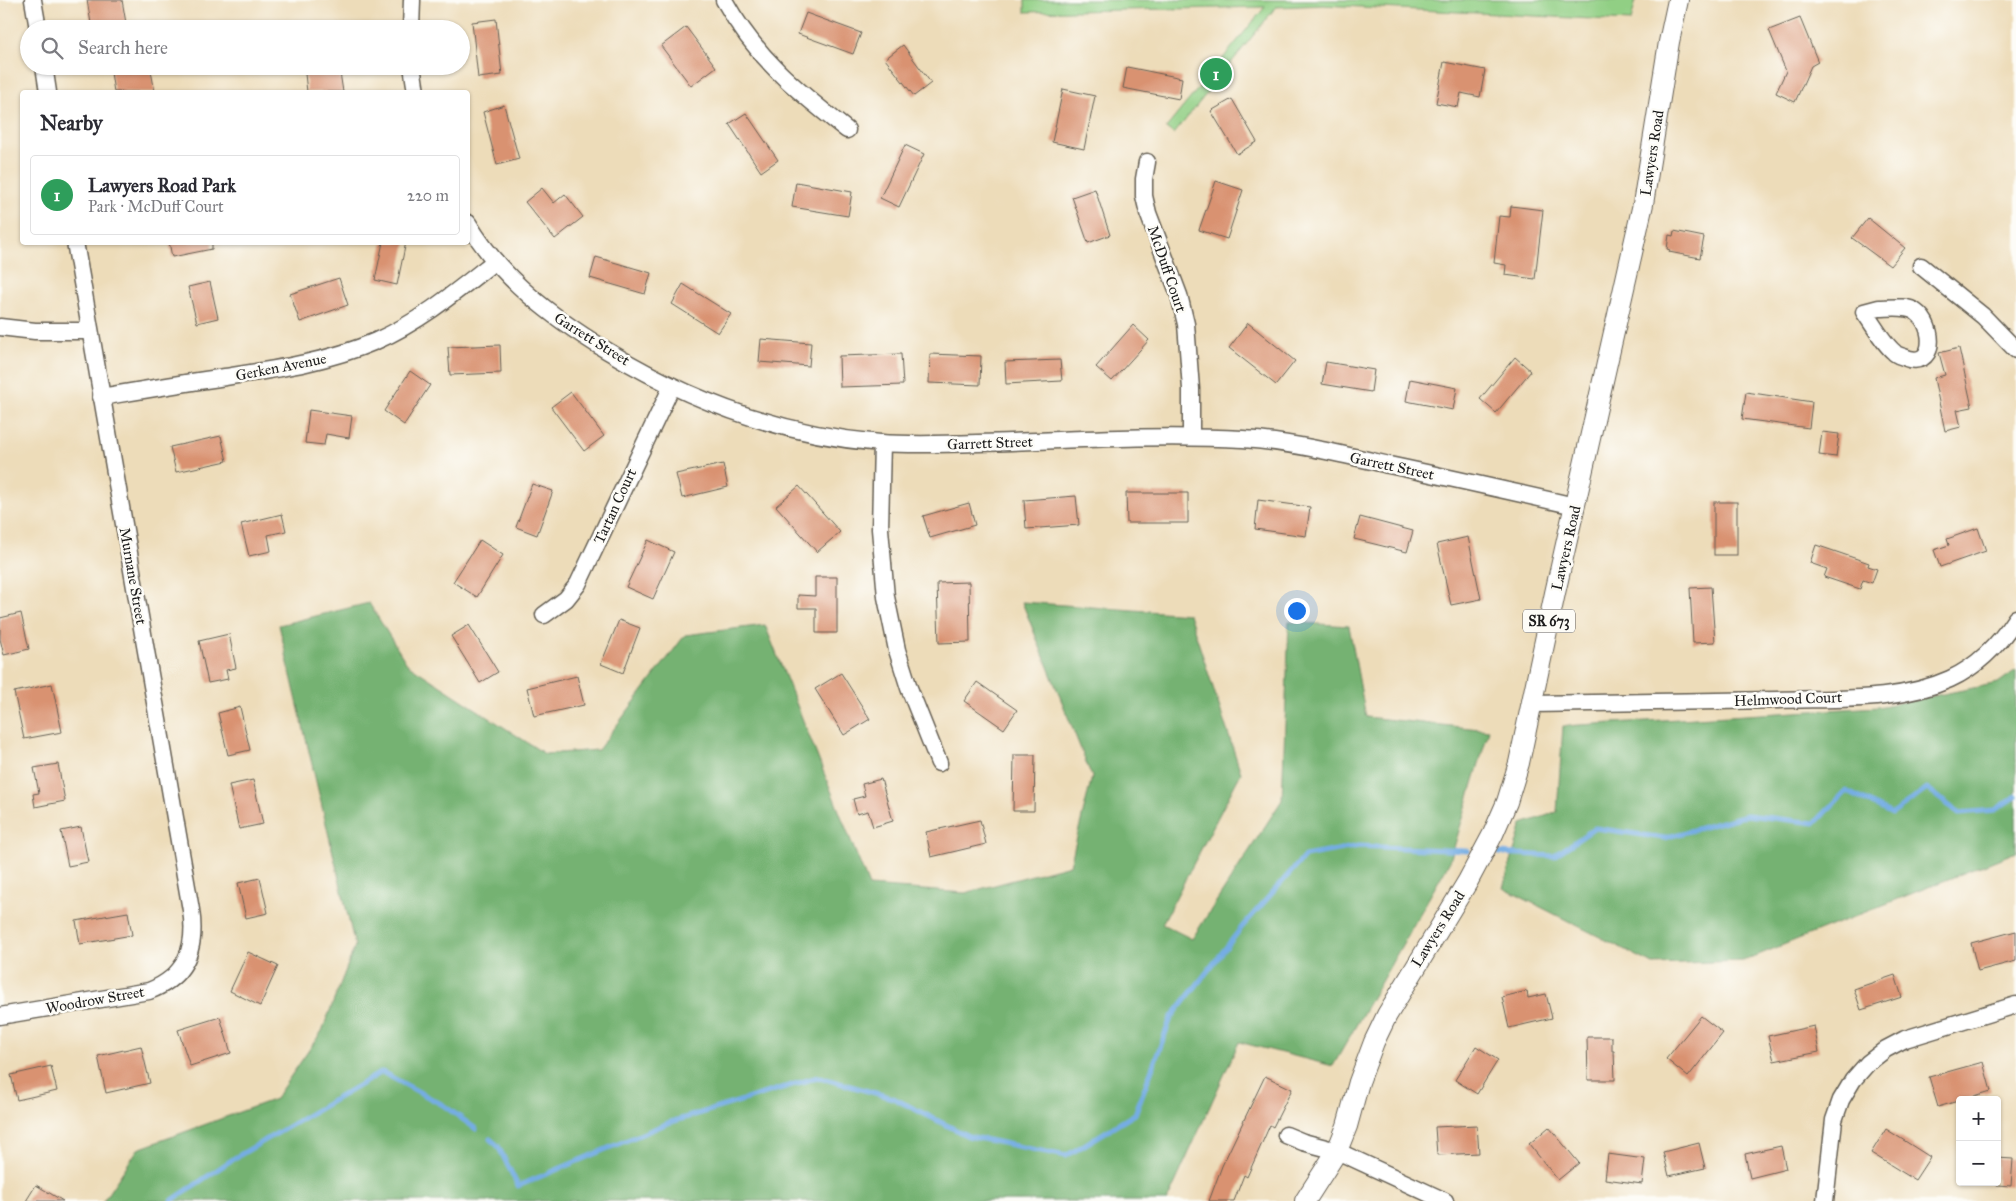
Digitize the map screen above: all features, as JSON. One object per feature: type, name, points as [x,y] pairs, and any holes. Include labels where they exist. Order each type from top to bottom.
[{"type":"main road","name":"Lawyers Road","points":[[1305,1201],[1337,1151],[1374,1042],[1414,968],[1468,881],[1493,834],[1507,802],[1519,763],[1643,204],[1669,42],[1678,0]]},
{"type":"street","points":[[33,0],[36,20]]},
{"type":"street","points":[[411,20],[412,0]]},
{"type":"street","points":[[724,0],[754,46],[778,73],[847,130]]},
{"type":"street","points":[[45,75],[48,90]]},
{"type":"street","points":[[413,75],[416,90]]},
{"type":"street","name":"McDuff Court","points":[[1147,162],[1144,178],[1144,196],[1148,213],[1179,295],[1186,324],[1191,380],[1191,436]]},
{"type":"street","name":"Garrett Street","points":[[470,226],[495,261],[518,286],[552,314],[625,362],[721,408],[756,420],[804,432],[882,443],[929,445],[1191,436],[1247,439],[1301,447],[1575,506]]},
{"type":"street","name":"Murnane Street","points":[[76,245],[191,910]]},
{"type":"street","name":"Gerken Avenue","points":[[101,397],[300,366],[333,357],[376,341],[409,324],[441,304],[495,261]]},
{"type":"street","points":[[1920,266],[1977,310],[2016,350]]},
{"type":"street","points":[[0,327],[35,331],[90,331]]},
{"type":"street","name":"Tartan Court","points":[[544,615],[566,599],[578,584],[672,386]]},
{"type":"street","points":[[882,443],[880,529],[886,597],[897,650],[909,688],[940,763]]},
{"type":"street","name":"Helmwood Court","points":[[1532,704],[1723,701],[1894,695],[1927,688],[1951,678],[1972,666],[1993,648],[2016,618]]},
{"type":"street","name":"Woodrow Street","points":[[0,1016],[149,991],[163,986],[183,968],[189,955],[192,936],[191,910]]},
{"type":"street","points":[[1825,1201],[1834,1120],[1841,1100],[1853,1080],[1868,1063],[1905,1039],[2016,1005]]},
{"type":"street","points":[[1286,1135],[1303,1142],[1337,1151],[1445,1201]]},
{"type":"green space","points":[[1025,0],[1636,0],[1631,21],[1323,5],[1276,7],[1174,134],[1166,128],[1265,7],[1025,12]]},
{"type":"green space","points":[[1022,602],[1189,614],[1241,773],[1162,924],[1192,939],[1282,800],[1289,622],[1349,626],[1366,717],[1489,730],[1450,861],[1333,1066],[1239,1042],[1167,1201],[103,1201],[138,1149],[275,1099],[322,1031],[355,946],[279,625],[369,603],[407,664],[545,754],[598,750],[685,635],[765,625],[869,886],[965,893],[1070,865],[1092,777]]},
{"type":"green space","points":[[2016,670],[2016,852],[1743,961],[1653,964],[1503,888],[1522,824],[1557,812],[1563,726],[1878,707],[1998,683]]},
{"type":"building","points":[[87,0],[122,0],[125,20],[90,20]]},
{"type":"building","points":[[806,13],[861,33],[853,54],[798,34]]},
{"type":"building","points":[[1800,18],[1818,62],[1811,66],[1795,102],[1776,93],[1786,71],[1769,30]]},
{"type":"building","points":[[496,19],[502,75],[478,78],[472,22]]},
{"type":"building","points":[[686,27],[716,67],[691,86],[661,46]]},
{"type":"building","points":[[903,45],[931,83],[914,96],[885,59]]},
{"type":"building","points":[[1444,62],[1485,70],[1480,97],[1461,93],[1458,107],[1436,103]]},
{"type":"building","points":[[1127,67],[1182,78],[1179,99],[1123,88]]},
{"type":"building","points":[[111,75],[152,75],[155,90],[114,90]]},
{"type":"building","points":[[305,75],[340,75],[343,90],[307,90]]},
{"type":"building","points":[[1063,89],[1095,96],[1084,149],[1052,142]]},
{"type":"building","points":[[1232,99],[1257,142],[1237,154],[1211,111]]},
{"type":"building","points":[[504,105],[519,159],[497,165],[483,112]]},
{"type":"building","points":[[746,113],[778,160],[761,172],[729,124]]},
{"type":"building","points":[[905,145],[924,154],[899,207],[880,198]]},
{"type":"building","points":[[1216,181],[1243,190],[1227,239],[1199,230]]},
{"type":"building","points":[[796,182],[852,192],[848,216],[792,207]]},
{"type":"building","points":[[542,188],[554,203],[565,194],[583,217],[555,239],[525,202]]},
{"type":"building","points":[[1095,189],[1110,235],[1088,243],[1072,197]]},
{"type":"building","points":[[1511,206],[1543,210],[1535,279],[1505,275],[1506,265],[1494,263],[1499,216],[1510,217]]},
{"type":"building","points":[[1868,218],[1905,248],[1890,266],[1852,238]]},
{"type":"building","points":[[1674,231],[1704,237],[1700,258],[1669,252],[1670,250],[1667,249],[1669,235],[1673,236]]},
{"type":"building","points":[[170,245],[212,245],[212,249],[172,257]]},
{"type":"building","points":[[382,245],[405,245],[397,285],[375,280]]},
{"type":"building","points":[[596,257],[651,273],[645,294],[590,278]]},
{"type":"building","points":[[339,278],[348,305],[300,322],[290,294]]},
{"type":"building","points":[[210,282],[218,318],[197,323],[188,287]]},
{"type":"building","points":[[683,284],[731,314],[718,333],[672,304]]},
{"type":"building","points":[[1248,323],[1295,361],[1276,385],[1229,348]]},
{"type":"building","points":[[1133,325],[1149,340],[1112,381],[1096,367]]},
{"type":"building","points":[[761,339],[811,343],[809,366],[759,362]]},
{"type":"building","points":[[500,345],[501,373],[450,375],[448,347]]},
{"type":"building","points":[[1959,348],[1972,407],[1957,410],[1961,427],[1945,431],[1934,378],[1945,375],[1939,353]]},
{"type":"building","points":[[901,354],[903,385],[840,387],[839,356]]},
{"type":"building","points":[[930,354],[981,356],[980,385],[929,383]]},
{"type":"building","points":[[1515,357],[1531,371],[1496,413],[1480,399]]},
{"type":"building","points":[[1060,360],[1062,381],[1006,384],[1005,362]]},
{"type":"building","points":[[1326,362],[1374,370],[1371,392],[1322,384]]},
{"type":"building","points":[[410,371],[430,385],[404,425],[384,411]]},
{"type":"building","points":[[1410,379],[1457,388],[1453,410],[1406,401]]},
{"type":"building","points":[[571,392],[604,436],[584,451],[551,407]]},
{"type":"building","points":[[1746,392],[1812,402],[1809,428],[1742,419]]},
{"type":"building","points":[[309,410],[352,416],[349,438],[326,434],[324,445],[305,443]]},
{"type":"building","points":[[1822,432],[1839,434],[1836,457],[1819,455]]},
{"type":"building","points":[[221,436],[227,461],[176,472],[170,447]]},
{"type":"building","points":[[723,464],[728,487],[682,498],[676,474]]},
{"type":"building","points":[[532,484],[553,491],[537,535],[516,527]]},
{"type":"building","points":[[799,486],[840,532],[817,552],[776,506]]},
{"type":"building","points":[[1126,493],[1188,493],[1188,523],[1127,523]]},
{"type":"building","points":[[1076,496],[1079,525],[1026,529],[1024,500]]},
{"type":"building","points":[[1258,500],[1310,507],[1306,536],[1255,529]]},
{"type":"building","points":[[1714,502],[1737,502],[1737,555],[1714,555]]},
{"type":"building","points":[[969,503],[975,525],[930,538],[923,516]]},
{"type":"building","points":[[282,514],[286,531],[268,535],[271,551],[249,556],[241,524]]},
{"type":"building","points":[[1360,517],[1413,531],[1407,552],[1354,539]]},
{"type":"building","points":[[1978,528],[1986,551],[1940,567],[1934,550],[1949,545],[1947,539]]},
{"type":"building","points":[[1468,537],[1481,599],[1451,605],[1437,544]]},
{"type":"building","points":[[480,540],[503,555],[477,597],[453,582]]},
{"type":"building","points":[[648,540],[674,552],[653,599],[626,587]]},
{"type":"building","points":[[1816,545],[1869,563],[1868,566],[1877,569],[1872,583],[1863,580],[1860,589],[1824,577],[1827,569],[1810,563]]},
{"type":"building","points":[[815,577],[837,577],[837,633],[816,633],[816,608],[798,608],[798,595],[815,596]]},
{"type":"building","points":[[969,582],[970,642],[939,643],[937,583]]},
{"type":"building","points":[[1711,587],[1715,642],[1693,643],[1690,588]]},
{"type":"building","points":[[21,613],[29,649],[4,655],[0,639],[0,618]]},
{"type":"building","points":[[619,620],[640,628],[623,673],[601,664]]},
{"type":"building","points":[[469,625],[498,672],[480,683],[451,636]]},
{"type":"building","points":[[229,634],[236,668],[226,670],[228,679],[208,683],[199,641]]},
{"type":"building","points":[[841,673],[870,719],[844,735],[815,689]]},
{"type":"building","points":[[577,676],[584,705],[534,716],[527,688]]},
{"type":"building","points":[[977,682],[1017,710],[1004,729],[964,701]]},
{"type":"building","points":[[52,684],[62,732],[24,739],[14,692]]},
{"type":"building","points":[[240,707],[250,750],[228,755],[218,713]]},
{"type":"building","points":[[1014,755],[1035,755],[1034,811],[1013,811]]},
{"type":"building","points":[[58,764],[65,801],[35,807],[33,794],[39,793],[34,768]]},
{"type":"building","points":[[881,779],[893,821],[873,827],[868,811],[857,814],[853,799],[865,796],[862,784]]},
{"type":"building","points":[[253,780],[263,824],[239,829],[229,785]]},
{"type":"building","points":[[980,820],[986,844],[931,857],[926,832]]},
{"type":"building","points":[[81,827],[88,862],[68,866],[61,831]]},
{"type":"building","points":[[260,878],[268,913],[246,918],[238,883]]},
{"type":"building","points":[[128,912],[132,935],[80,944],[76,921]]},
{"type":"building","points":[[2016,931],[2016,961],[1978,971],[1971,943]]},
{"type":"building","points":[[248,952],[278,966],[260,1006],[230,991]]},
{"type":"building","points":[[1895,975],[1902,997],[1861,1010],[1854,989]]},
{"type":"building","points":[[1527,991],[1528,998],[1546,994],[1552,1018],[1509,1028],[1502,997]]},
{"type":"building","points":[[1701,1016],[1723,1033],[1688,1077],[1666,1059]]},
{"type":"building","points":[[220,1017],[231,1053],[190,1066],[178,1030]]},
{"type":"building","points":[[1814,1026],[1819,1052],[1774,1061],[1768,1036]]},
{"type":"building","points":[[1587,1037],[1612,1037],[1615,1080],[1588,1080]]},
{"type":"building","points":[[141,1046],[150,1083],[106,1093],[98,1056]]},
{"type":"building","points":[[1476,1046],[1498,1060],[1477,1094],[1455,1080]]},
{"type":"building","points":[[1983,1062],[1991,1091],[1974,1096],[1956,1096],[1956,1102],[1938,1107],[1929,1077]]},
{"type":"building","points":[[51,1066],[57,1091],[17,1100],[11,1075]]},
{"type":"building","points":[[1265,1076],[1292,1089],[1273,1127],[1270,1125],[1247,1177],[1244,1175],[1234,1201],[1209,1201],[1222,1166]]},
{"type":"building","points":[[1477,1125],[1479,1153],[1437,1155],[1435,1127]]},
{"type":"building","points":[[1549,1127],[1579,1163],[1558,1180],[1529,1144]]},
{"type":"building","points":[[1886,1129],[1930,1157],[1915,1180],[1871,1153]]},
{"type":"building","points":[[1699,1143],[1705,1168],[1669,1176],[1663,1152]]},
{"type":"building","points":[[1781,1146],[1786,1169],[1750,1178],[1745,1154]]},
{"type":"building","points":[[1608,1154],[1645,1159],[1642,1184],[1605,1179]]},
{"type":"building","points":[[2001,1158],[2013,1159],[2011,1186],[2001,1185]]},
{"type":"building","points":[[36,1185],[63,1201],[26,1201]]},
{"type":"waterway","points":[[1499,853],[1554,856],[1595,828],[1664,838],[1747,815],[1815,823],[1846,791],[1892,814],[1927,789],[1959,813],[1995,810],[2016,796]]},
{"type":"waterway","points":[[490,1139],[498,1146],[518,1186],[668,1123],[818,1077],[893,1098],[968,1136],[1066,1156],[1135,1114],[1171,1018],[1242,927],[1305,856],[1359,846],[1468,851]]},
{"type":"waterway","points":[[171,1201],[233,1159],[382,1072],[443,1105],[476,1129]]},
{"type":"place","name":"Lawyers Road Park","points":[[1216,74]]}]
